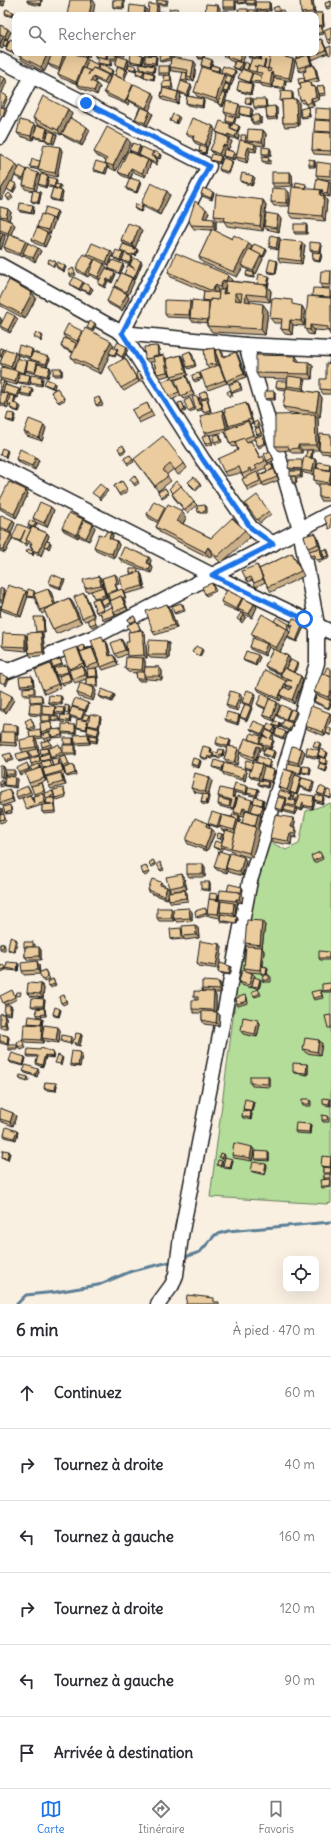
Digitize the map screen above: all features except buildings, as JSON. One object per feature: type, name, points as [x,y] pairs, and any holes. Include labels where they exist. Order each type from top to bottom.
[{"type":"street","points":[[0,60],[209,166],[122,333]]},
{"type":"street","points":[[0,137],[32,76]]},
{"type":"street","points":[[0,265],[122,333],[246,345],[331,349]]},
{"type":"street","points":[[122,333],[203,460],[251,528],[273,544]]},
{"type":"street","points":[[158,1304],[172,1285],[176,1275],[181,1236],[250,880],[317,663],[317,625],[300,529],[246,345]]},
{"type":"street","points":[[0,467],[212,575],[331,632]]},
{"type":"street","points":[[0,668],[8,672],[92,638],[331,513]]},
{"type":"green space","points":[[331,803],[331,1203],[210,1197],[240,954],[252,888],[270,842],[286,850],[299,844],[306,811]]},
{"type":"waterway","points":[[182,1258],[200,1252],[215,1235],[228,1231],[331,1222]]},
{"type":"waterway","points":[[17,1304],[26,1295],[98,1285],[132,1271],[174,1261]]},
{"type":"route","points":[[86,103],[209,166],[122,333],[203,460],[251,528],[273,544],[212,575],[304,619]]}]
